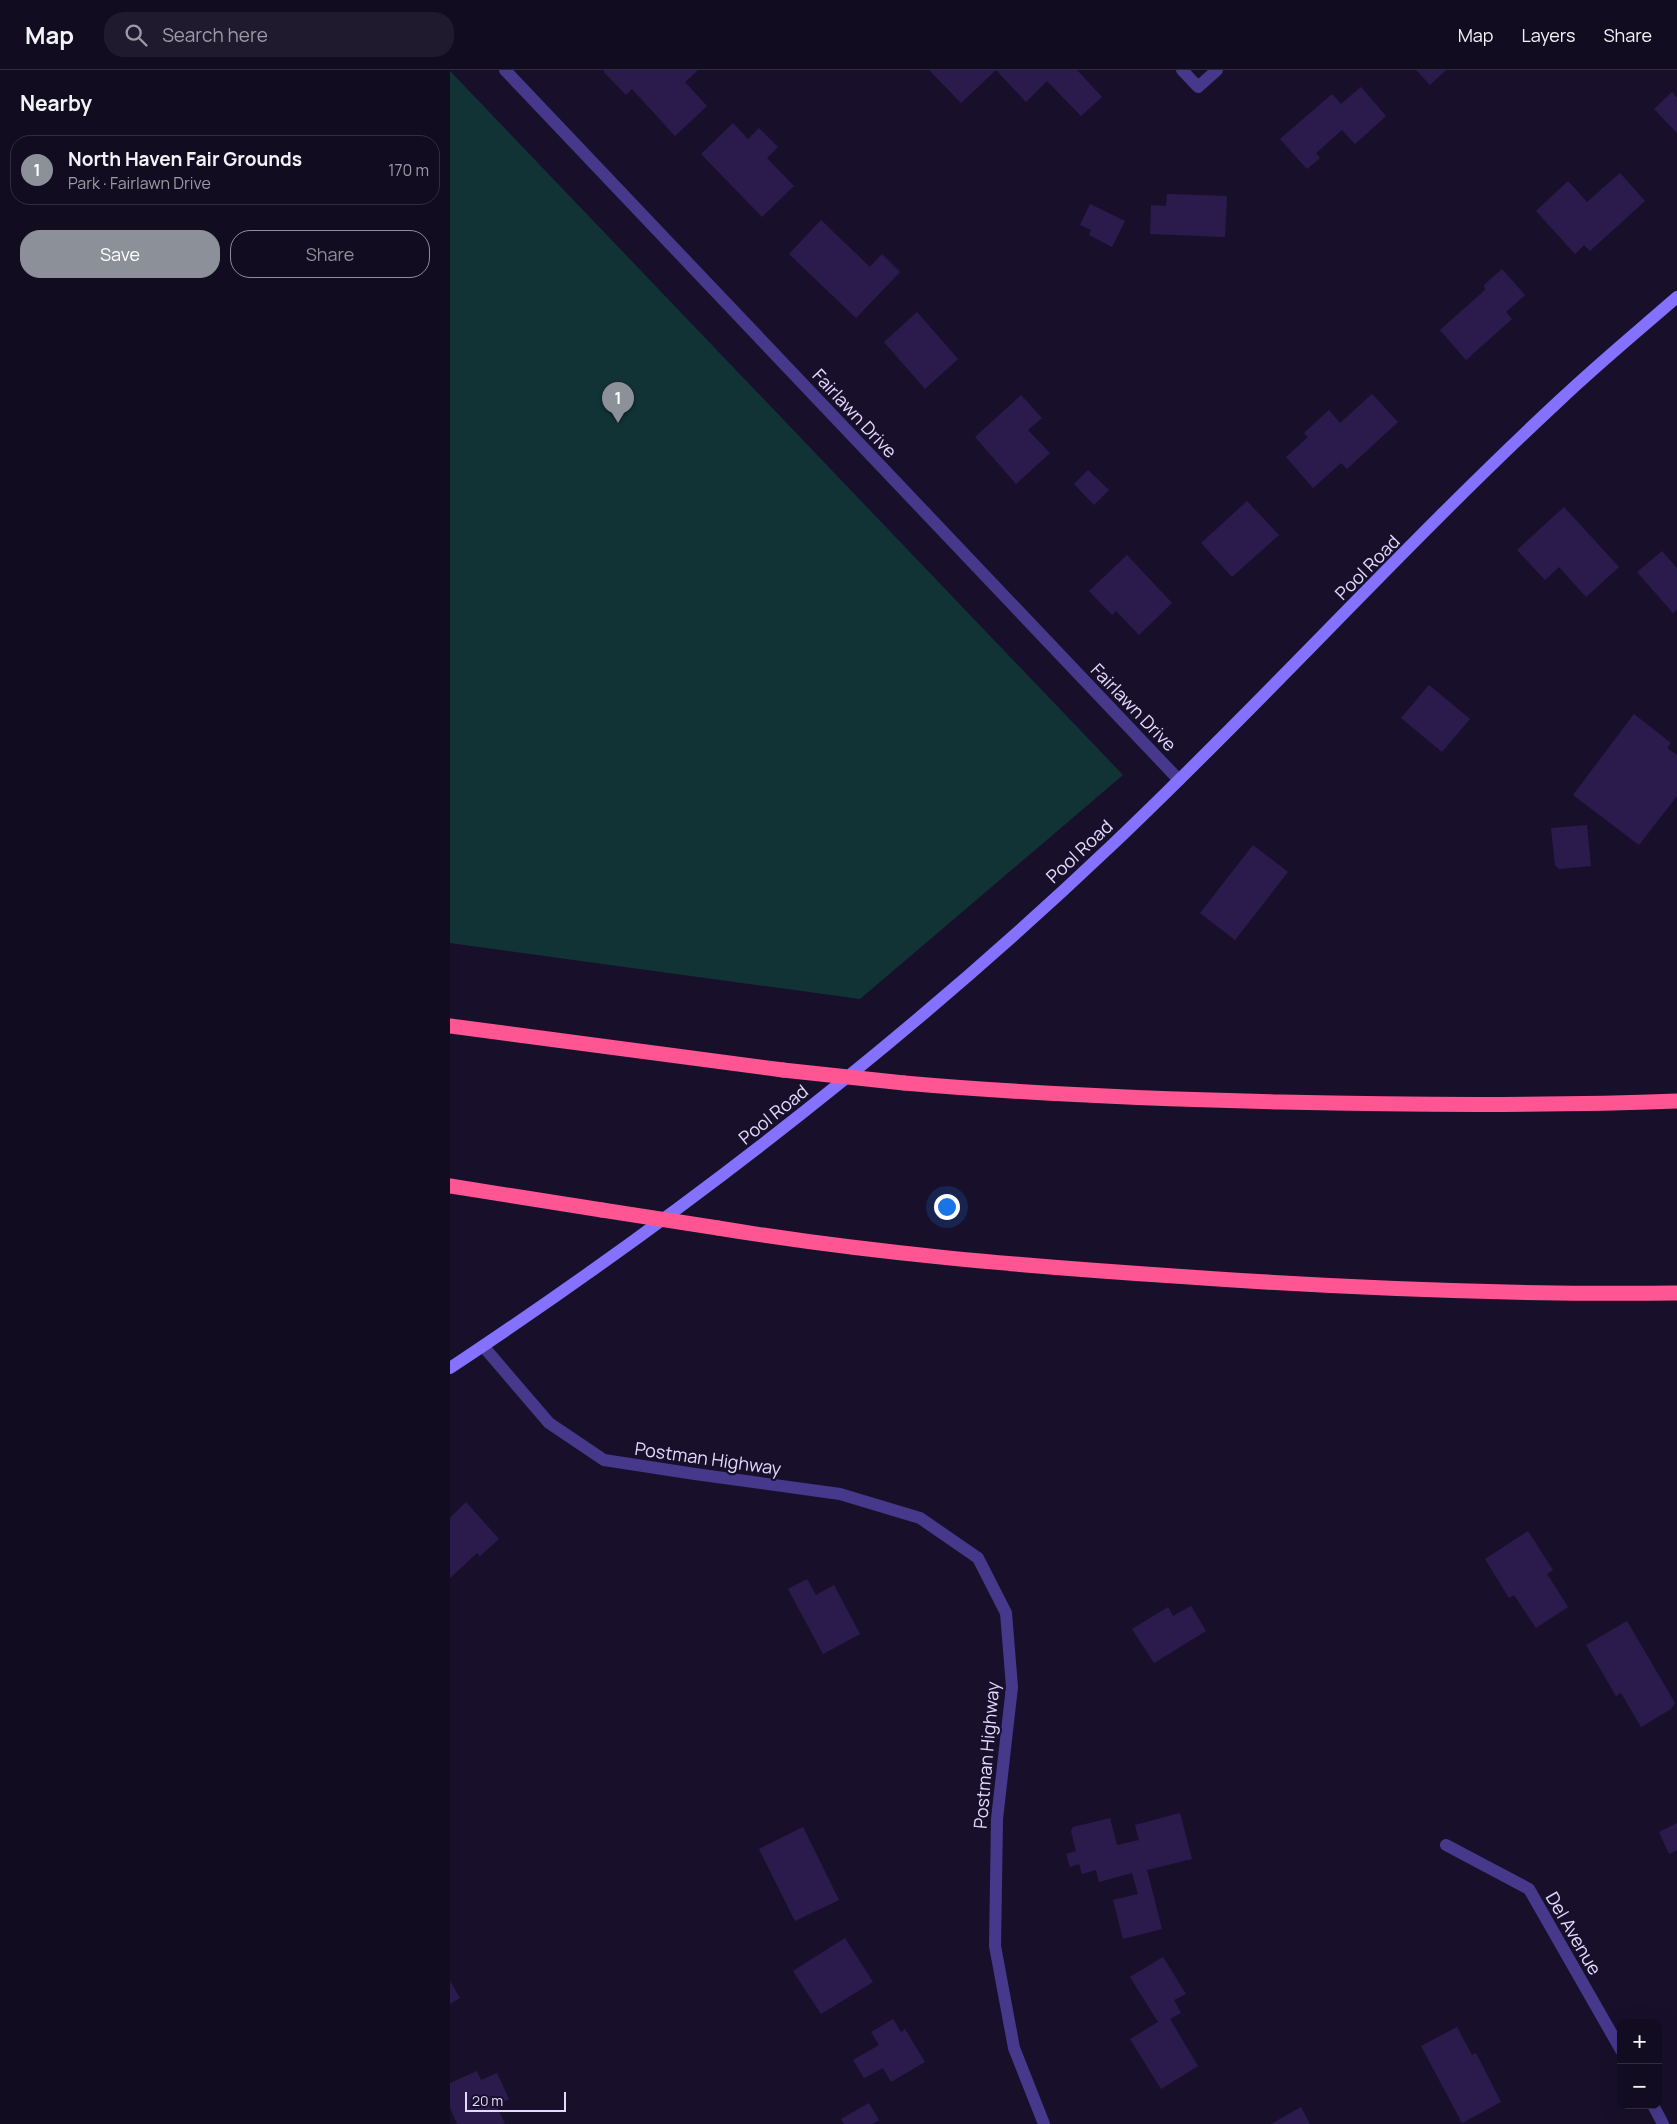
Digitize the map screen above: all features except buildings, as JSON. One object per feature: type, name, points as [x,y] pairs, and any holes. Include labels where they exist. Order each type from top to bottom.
[{"type":"highway","points":[[450,1026],[782,1070],[904,1083],[1090,1095],[1334,1103],[1565,1104],[1677,1101]]},
{"type":"highway","points":[[450,1186],[775,1237],[931,1256],[1188,1277],[1448,1290],[1677,1293]]},
{"type":"street","name":"Fairlawn Drive","points":[[505,70],[1179,780]]},
{"type":"street","points":[[1182,70],[1198,87],[1217,70]]},
{"type":"street","name":"Pool Road","points":[[450,1368],[682,1205],[776,1135],[905,1029],[1016,933],[1112,845],[1179,780],[1548,412],[1677,297]]},
{"type":"street","name":"Postman Highway","points":[[483,1346],[549,1423],[604,1460],[840,1494],[920,1518],[978,1558],[1006,1613],[1012,1687],[997,1819],[996,1946],[1014,2048],[1044,2124]]},
{"type":"street","name":"Del Avenue","points":[[1446,1845],[1529,1889],[1617,2043]]},
{"type":"street","points":[[1654,2109],[1663,2124]]},
{"type":"green space","points":[[450,71],[1123,775],[860,999],[450,943]]},
{"type":"place","name":"North Haven Fair Grounds","points":[[618,423]]}]
